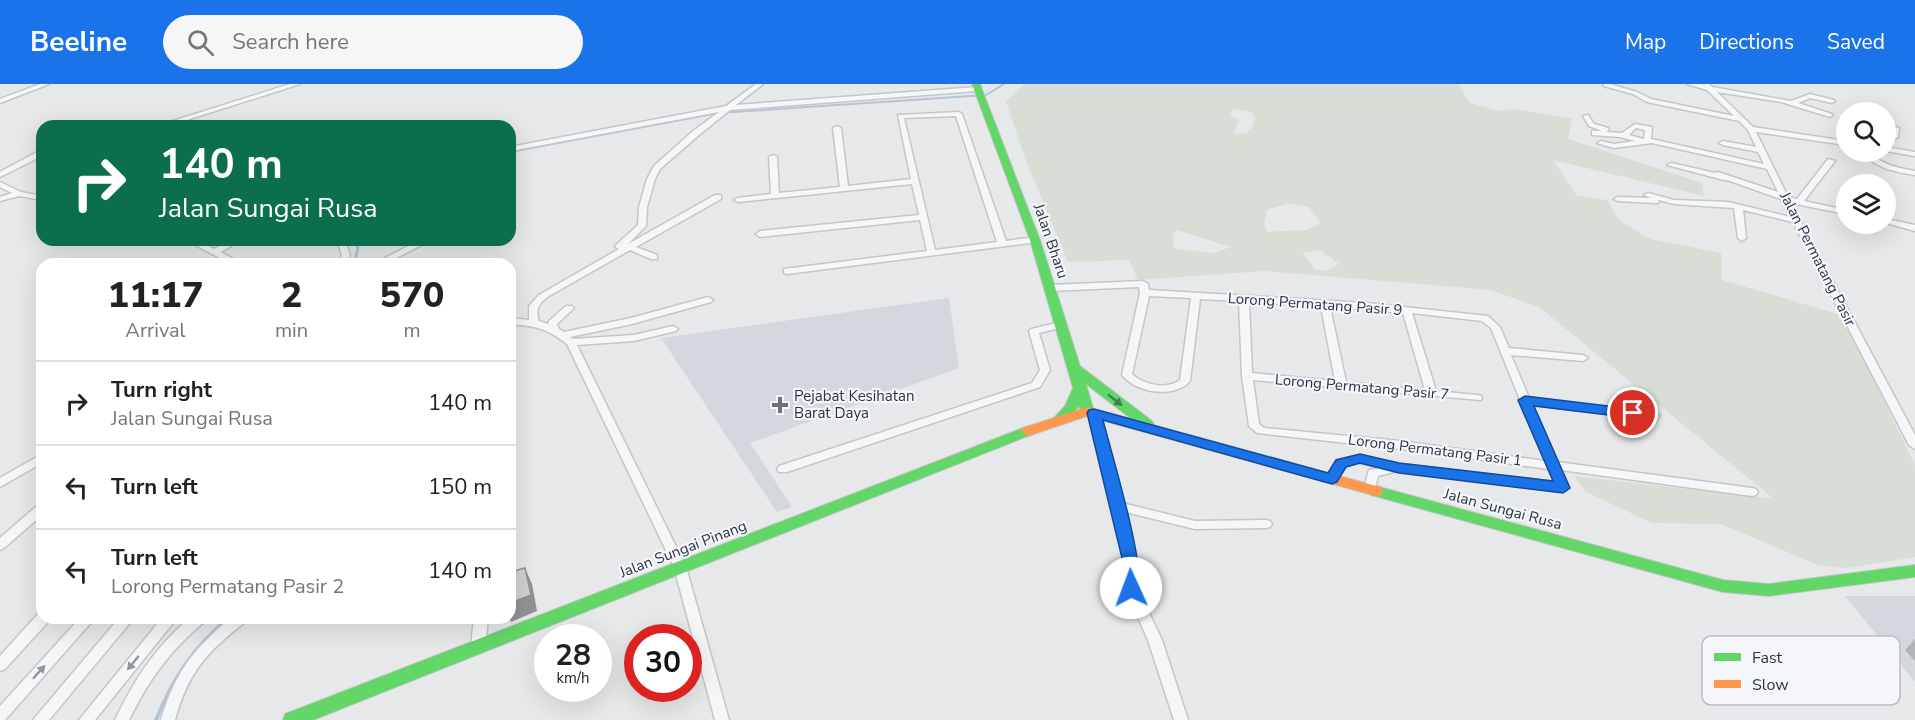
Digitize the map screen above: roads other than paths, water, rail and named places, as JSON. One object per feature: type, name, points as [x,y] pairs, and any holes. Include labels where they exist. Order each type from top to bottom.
[{"type":"main road","name":"Jalan Bharu","points":[[978,91],[1035,240],[1075,369],[1091,412]]},
{"type":"main road","points":[[1075,369],[1155,430]]},
{"type":"main road","points":[[1062,418],[1071,408],[1081,386]]},
{"type":"main road","name":"Jalan Sungai Pinang","points":[[292,720],[1062,418],[1091,412]]},
{"type":"main road","name":"Jalan Sungai Rusa","points":[[1091,412],[1723,586],[1769,590],[1915,571]]},
{"type":"street","points":[[0,101],[46,84]]},
{"type":"street","points":[[180,120],[297,84]]},
{"type":"street","points":[[626,246],[642,226],[646,197],[657,168],[760,84]]},
{"type":"street","points":[[1690,84],[1793,102],[1830,115]]},
{"type":"street","points":[[1606,85],[1635,93],[1649,102],[1743,120]]},
{"type":"street","name":"Jalan Permatang Pasir","points":[[1708,87],[1751,129],[1915,445]]},
{"type":"street","points":[[516,148],[725,111],[978,91]]},
{"type":"street","points":[[1793,102],[1810,96],[1832,101]]},
{"type":"street","points":[[931,251],[921,217],[900,116],[959,114],[1002,243]]},
{"type":"street","points":[[1586,116],[1591,125],[1646,142],[1771,168]]},
{"type":"street","points":[[1595,133],[1622,135],[1635,126],[1649,129],[1646,142]]},
{"type":"street","points":[[837,128],[844,189]]},
{"type":"street","points":[[1751,129],[1836,142]]},
{"type":"street","points":[[1601,143],[1618,148],[1646,142]]},
{"type":"street","points":[[1723,142],[1761,150]]},
{"type":"street","points":[[1896,151],[1915,154]]},
{"type":"street","points":[[0,175],[36,156]]},
{"type":"street","points":[[773,158],[775,196]]},
{"type":"street","points":[[1798,202],[1831,160]]},
{"type":"street","points":[[1880,162],[1899,170],[1915,173]]},
{"type":"street","points":[[1671,165],[1727,179],[1798,202],[1836,210]]},
{"type":"street","points":[[1718,174],[1727,179]]},
{"type":"street","points":[[738,200],[914,181]]},
{"type":"street","points":[[0,184],[19,194],[36,197]]},
{"type":"street","points":[[0,199],[19,194]]},
{"type":"street","points":[[1648,195],[1664,201]]},
{"type":"street","points":[[535,323],[533,308],[538,298],[626,246],[718,197]]},
{"type":"street","points":[[1618,199],[1738,206],[1798,221]]},
{"type":"street","points":[[1738,206],[1742,238]]},
{"type":"street","points":[[760,234],[921,217]]},
{"type":"street","points":[[1896,223],[1915,228]]},
{"type":"street","points":[[787,271],[931,251],[1035,240]]},
{"type":"street","points":[[202,246],[226,258]]},
{"type":"street","points":[[214,252],[226,246]]},
{"type":"street","points":[[390,258],[415,246]]},
{"type":"street","points":[[626,246],[654,257]]},
{"type":"street","points":[[1050,288],[1139,282],[1144,285],[1145,293],[1127,375],[1130,380],[1139,384],[1165,388],[1178,388],[1185,383],[1196,296]]},
{"type":"street","name":"Lorong Permatang Pasir 9","points":[[1145,293],[1325,303],[1485,318],[1495,327],[1505,351]]},
{"type":"street","points":[[1244,299],[1247,376]]},
{"type":"street","points":[[563,336],[632,321],[708,300]]},
{"type":"street","points":[[1325,303],[1341,385]]},
{"type":"street","points":[[569,308],[552,323],[563,336],[680,567],[722,720]]},
{"type":"street","points":[[1407,311],[1431,393]]},
{"type":"street","points":[[516,321],[535,323],[563,336],[634,338],[673,329]]},
{"type":"street","points":[[783,469],[1036,385],[1044,370],[1034,330],[1061,325]]},
{"type":"street","points":[[1332,479],[1341,463],[1360,459],[1399,468],[1563,488],[1505,351],[1582,358]]},
{"type":"street","name":"Lorong Permatang Pasir 7","points":[[1247,376],[1477,398]]},
{"type":"street","name":"Lorong Permatang Pasir 1","points":[[1247,376],[1254,426],[1261,432],[1400,445],[1752,492]]},
{"type":"street","points":[[1525,400],[1655,416]]},
{"type":"street","points":[[1091,412],[1130,558],[1131,588],[1155,640],[1181,720]]},
{"type":"street","points":[[0,483],[36,462]]},
{"type":"street","points":[[1370,489],[1373,473],[1399,468]]},
{"type":"street","points":[[1117,506],[1195,525],[1266,524]]},
{"type":"street","points":[[0,545],[36,513]]},
{"type":"street","points":[[0,665],[38,624]]},
{"type":"street","points":[[0,716],[83,624]]},
{"type":"street","points":[[40,720],[122,624]]},
{"type":"street","points":[[86,720],[165,624]]},
{"type":"street","points":[[122,720],[140,684],[162,650],[192,624]]},
{"type":"street","points":[[168,720],[183,676],[192,661],[233,624]]},
{"type":"street","points":[[478,647],[480,624]]},
{"type":"waterway","points":[[516,151],[718,113],[986,95],[1004,84]]},
{"type":"waterway","points":[[356,258],[357,246]]},
{"type":"waterway","points":[[156,720],[177,677],[205,640],[222,624]]},
{"type":"place","name":"Pejabat Kesihatan Barat Daya","points":[[780,405]]}]
